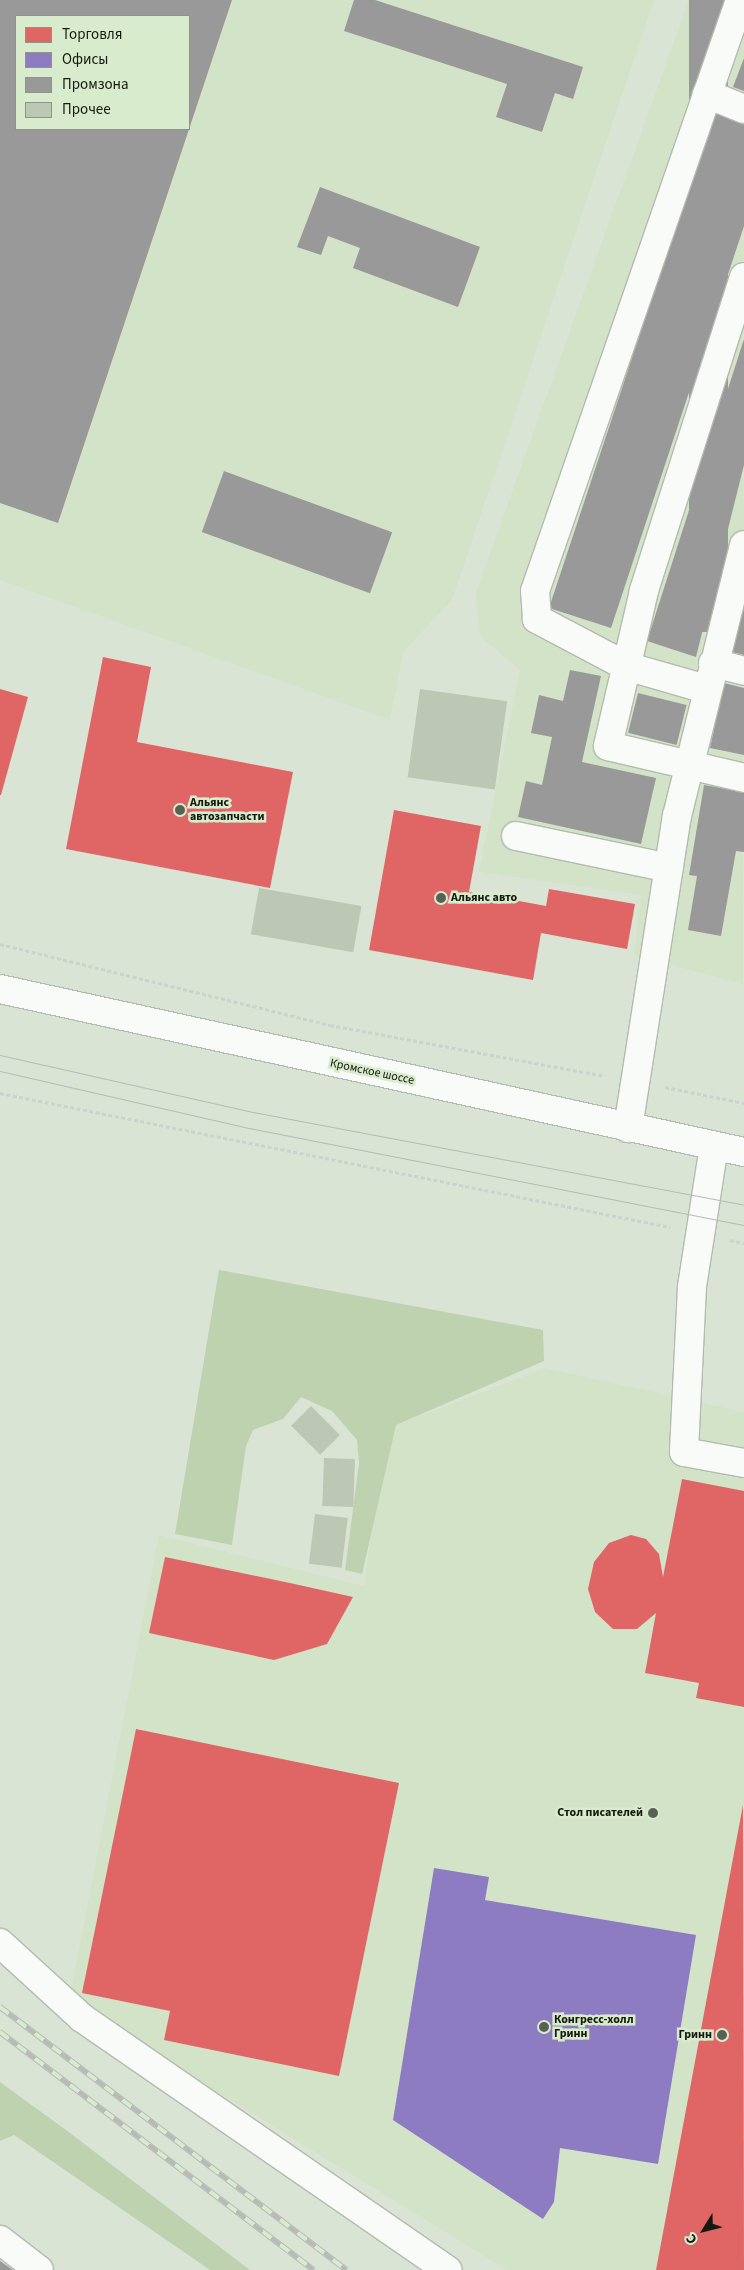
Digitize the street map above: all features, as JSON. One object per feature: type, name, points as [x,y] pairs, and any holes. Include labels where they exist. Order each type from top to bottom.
[{"type":"main road","points":[[706,689],[626,666],[537,619],[535,591],[740,0]]},
{"type":"main road","points":[[707,94],[744,109]]},
{"type":"main road","points":[[744,277],[644,591],[608,746],[744,778]]},
{"type":"main road","points":[[628,1128],[669,868],[689,765],[706,689],[742,561]]},
{"type":"main road","points":[[713,663],[744,671]]},
{"type":"main road","points":[[516,836],[669,868]]},
{"type":"main road","name":"Кромское шоссе","points":[[0,989],[744,1152]]},
{"type":"main road","points":[[714,1146],[700,1234],[687,1358],[684,1452],[744,1463]]},
{"type":"main road","points":[[0,1943],[82,2018],[447,2270]]},
{"type":"main road","points":[[0,2240],[39,2270]]},
{"type":"path","points":[[0,944],[330,1025],[744,1103]]},
{"type":"path","points":[[0,1093],[744,1242]]},
{"type":"shaded area","points":[[0,0],[654,0],[452,600],[403,652],[390,720],[0,580]]},
{"type":"shaded area","points":[[689,0],[744,0],[743,984],[634,955],[641,895],[479,872],[520,670],[481,637],[475,595]]},
{"type":"shaded area","points":[[219,1270],[543,1330],[544,1361],[396,1425],[362,1574],[345,1570],[359,1463],[357,1440],[332,1411],[301,1397],[283,1419],[253,1430],[246,1446],[232,1545],[175,1534]]},
{"type":"shaded area","points":[[545,1368],[744,1412],[744,2270],[507,2270],[69,2001],[159,1535],[364,1586],[386,1429]]},
{"type":"shaded area","points":[[0,2082],[250,2270],[210,2270],[14,2135],[0,2141]]},
{"type":"building: Торговля","name":"Альянс автозапчасти","points":[[103,657],[151,667],[137,742],[293,772],[270,888],[66,849]]},
{"type":"building: Торговля","points":[[0,689],[28,697],[1,795],[0,795]]},
{"type":"building: Торговля","name":"Альянс авто","points":[[394,810],[481,826],[469,892],[546,906],[549,889],[635,904],[627,949],[541,933],[533,980],[369,950]]},
{"type":"building: Торговля","points":[[682,1479],[744,1491],[744,1707],[696,1698],[699,1683],[645,1673],[656,1613],[637,1629],[613,1629],[595,1612],[588,1589],[594,1562],[609,1543],[631,1535],[646,1539],[659,1554],[663,1577]]},
{"type":"building: Торговля","points":[[165,1557],[353,1597],[327,1644],[274,1660],[149,1633]]},
{"type":"building: Торговля","points":[[136,1729],[399,1783],[339,2076],[164,2040],[170,2011],[82,1993]]},
{"type":"building: Торговля","name":"Гринн","points":[[743,1805],[744,2270],[656,2270]]},
{"type":"building: Офисы","name":"Конгресс-холл Гринн","points":[[434,1868],[489,1877],[485,1900],[696,1935],[658,2164],[560,2148],[554,2202],[543,2219],[393,2120]]},
{"type":"building: Промзона","points":[[0,0],[232,0],[190,126],[190,15],[15,15],[15,130],[189,130],[58,523],[0,503]]},
{"type":"building: Промзона","points":[[354,0],[375,0],[583,67],[573,99],[555,93],[542,132],[496,117],[507,84],[344,31]]},
{"type":"building: Промзона","points":[[689,0],[728,0],[728,632],[689,632]]},
{"type":"building: Промзона","points":[[744,58],[744,91],[733,87]]},
{"type":"building: Промзона","points":[[713,114],[744,124],[744,226],[611,628],[549,608]]},
{"type":"building: Промзона","points":[[320,187],[480,247],[458,307],[353,268],[360,248],[328,236],[321,255],[297,247]]},
{"type":"building: Промзона","points":[[744,339],[744,465],[696,657],[647,641]]},
{"type":"building: Промзона","points":[[224,471],[392,532],[370,593],[202,532]]},
{"type":"building: Промзона","points":[[744,598],[744,655],[732,652]]},
{"type":"building: Промзона","points":[[570,670],[601,676],[582,762],[656,778],[641,844],[518,817],[526,781],[542,785],[552,737],[531,733],[539,695],[563,701]]},
{"type":"building: Промзона","points":[[724,683],[744,688],[744,755],[710,748]]},
{"type":"building: Промзона","points":[[638,693],[687,705],[677,745],[628,733]]},
{"type":"building: Промзона","points":[[704,785],[744,792],[744,852],[736,851],[721,936],[688,930],[697,876],[689,875]]},
{"type":"building: Промзона","points":[[0,2261],[13,2270],[0,2270]]},
{"type":"building: Прочее","points":[[420,689],[507,701],[495,789],[408,777]]},
{"type":"building: Прочее","points":[[259,888],[361,906],[353,952],[251,934]]},
{"type":"building: Прочее","points":[[311,1406],[340,1435],[320,1455],[291,1426]]},
{"type":"building: Прочее","points":[[324,1458],[355,1459],[353,1507],[322,1506]]},
{"type":"building: Прочее","points":[[315,1514],[348,1518],[342,1568],[309,1564]]},
{"type":"tram line","points":[[0,1055],[253,1112],[744,1205]]},
{"type":"tram line","points":[[0,1071],[249,1128],[744,1225]]},
{"type":"railway","points":[[0,2007],[347,2270]]},
{"type":"railway","points":[[0,2032],[314,2270]]},
{"type":"place","name":"Альянс автозапчасти","points":[[180,810]]},
{"type":"place","name":"Альянс авто","points":[[441,898]]},
{"type":"place","name":"Стол писателей","points":[[653,1813]]},
{"type":"place","name":"Конгресс-холл Гринн","points":[[544,2027]]},
{"type":"place","name":"Гринн","points":[[722,2035]]}]
